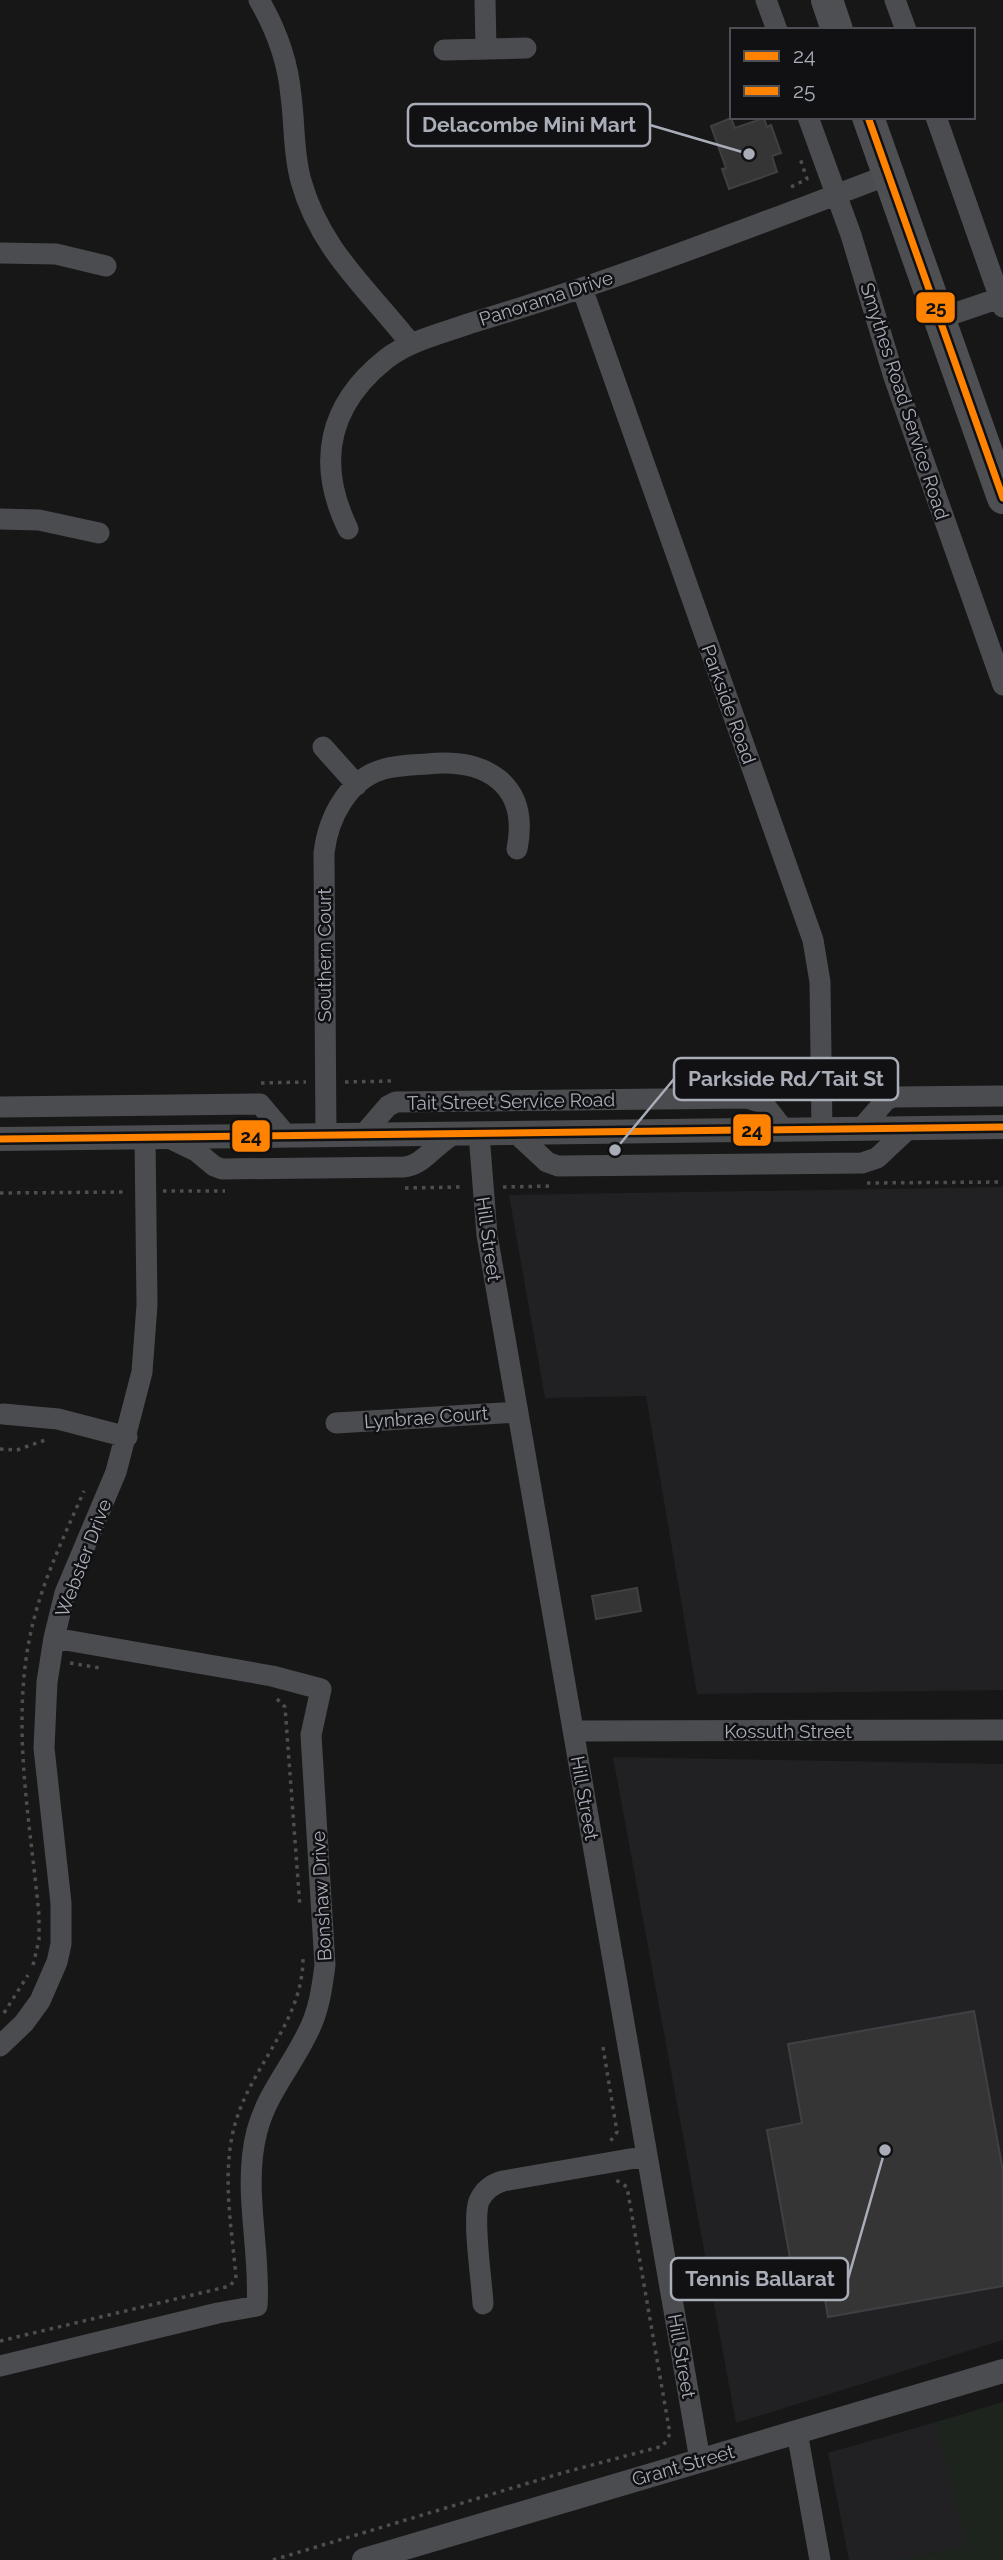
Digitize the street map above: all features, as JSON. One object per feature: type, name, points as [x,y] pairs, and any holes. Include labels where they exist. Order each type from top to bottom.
[{"type":"main road","points":[[827,0],[836,28]]},
{"type":"main road","points":[[869,119],[1003,498]]},
{"type":"street","points":[[259,0],[272,26],[286,67],[298,169],[315,220],[334,253],[411,344]]},
{"type":"street","points":[[485,0],[486,48]]},
{"type":"street","points":[[766,0],[776,28]]},
{"type":"street","points":[[895,0],[905,28]]},
{"type":"street","points":[[444,50],[526,48]]},
{"type":"street","name":"Smythes Road Service Road","points":[[809,119],[855,247],[894,377],[1003,685]]},
{"type":"street","points":[[937,119],[1001,303],[938,319]]},
{"type":"street","name":"Panorama Drive","points":[[348,528],[331,476],[331,450],[336,424],[346,403],[387,358],[411,344],[582,288],[888,175]]},
{"type":"street","points":[[0,253],[56,254],[106,266]]},
{"type":"street","name":"Parkside Road","points":[[582,288],[813,940],[820,982],[822,1130]]},
{"type":"street","points":[[0,519],[39,520],[99,533]]},
{"type":"street","points":[[323,747],[358,785]]},
{"type":"street","name":"Southern Court","points":[[326,1135],[324,853],[333,819],[347,796],[378,771],[398,766],[447,762],[480,768],[499,779],[514,800],[520,823],[517,849]]},
{"type":"street","points":[[860,1130],[886,1100],[893,1097],[1003,1096]]},
{"type":"street","name":"Tait Street Service Road","points":[[363,1135],[388,1106],[397,1102],[747,1098],[761,1101],[784,1130]]},
{"type":"street","points":[[0,1107],[260,1104],[287,1136]]},
{"type":"street","points":[[0,1139],[1003,1127]]},
{"type":"street","name":"Tait Street Service Road","points":[[517,1134],[547,1162],[558,1166],[862,1163],[877,1158],[909,1128]]},
{"type":"street","points":[[155,1137],[196,1151],[219,1169],[362,1168],[414,1166],[436,1146],[467,1134]]},
{"type":"street","name":"Hill Street","points":[[467,1134],[487,1235],[700,2460]]},
{"type":"street","name":"Webster Drive","points":[[0,2046],[24,2023],[40,2001],[57,1962],[61,1944],[61,1903],[44,1748],[45,1699],[54,1638],[69,1583],[117,1472],[142,1372],[145,1345],[146,1191],[155,1137]]},
{"type":"street","name":"Lynbrae Court","points":[[336,1423],[517,1412]]},
{"type":"street","points":[[4,1414],[58,1419],[127,1437]]},
{"type":"street","name":"Bonshaw Drive","points":[[0,2366],[257,2306],[258,2278],[251,2175],[255,2139],[272,2092],[311,2026],[326,1965],[311,1735],[321,1689],[284,1678],[54,1638]]},
{"type":"street","name":"Kossuth Street","points":[[574,1731],[1003,1730]]},
{"type":"street","points":[[484,2304],[477,2215],[479,2202],[485,2192],[499,2182],[647,2156]]},
{"type":"street","name":"Grant Street","points":[[363,2560],[1003,2371]]},
{"type":"street","points":[[797,2432],[820,2560]]},
{"type":"path","points":[[790,187],[807,179],[800,157]]},
{"type":"path","points":[[935,1183],[1003,1182]]},
{"type":"path","points":[[0,1193],[146,1191]]},
{"type":"path","points":[[0,1449],[18,1450],[56,1438]]},
{"type":"path","points":[[1,2017],[33,1965],[39,1940],[22,1742],[22,1699],[28,1653]]},
{"type":"path","points":[[50,1660],[104,1669]]},
{"type":"path","points":[[265,1696],[278,1699],[285,1707],[300,1910]]},
{"type":"path","points":[[0,2341],[230,2286],[236,2278],[228,2171],[235,2123],[251,2082],[291,2015],[300,1987],[303,1950]]},
{"type":"path","points":[[273,2560],[562,2473],[663,2446],[670,2434],[627,2187],[615,2180],[610,2181],[603,2144],[609,2143],[617,2132],[603,2047]]},
{"type":"shaded area","points":[[1003,1187],[1003,1690],[697,1694],[646,1396],[545,1398],[509,1195]]},
{"type":"shaded area","points":[[613,1757],[1003,1764],[1003,2340],[736,2423]]},
{"type":"shaded area","points":[[1003,2402],[1003,2560],[899,2560],[967,2546],[936,2422]]},
{"type":"shaded area","points":[[936,2422],[968,2546],[899,2560],[849,2560],[828,2453]]},
{"type":"building","points":[[730,118],[735,128],[764,119],[767,127],[771,125],[781,153],[772,156],[777,172],[729,189],[722,169],[726,168],[711,126]]},
{"type":"building","points":[[637,1588],[641,1611],[596,1619],[592,1596]]},
{"type":"building","points":[[974,2011],[1003,2171],[1003,2286],[828,2317],[819,2264],[792,2269],[767,2130],[802,2123],[788,2044]]},
{"type":"transit line","name":"25","points":[[869,119],[1003,498]]},
{"type":"transit line","name":"24","points":[[0,1139],[1003,1127]]},
{"type":"place","name":"Delacombe Mini Mart","points":[[749,154]]},
{"type":"place","name":"Parkside Rd/Tait St","points":[[615,1150]]},
{"type":"place","name":"Tennis Ballarat","points":[[885,2150]]}]
